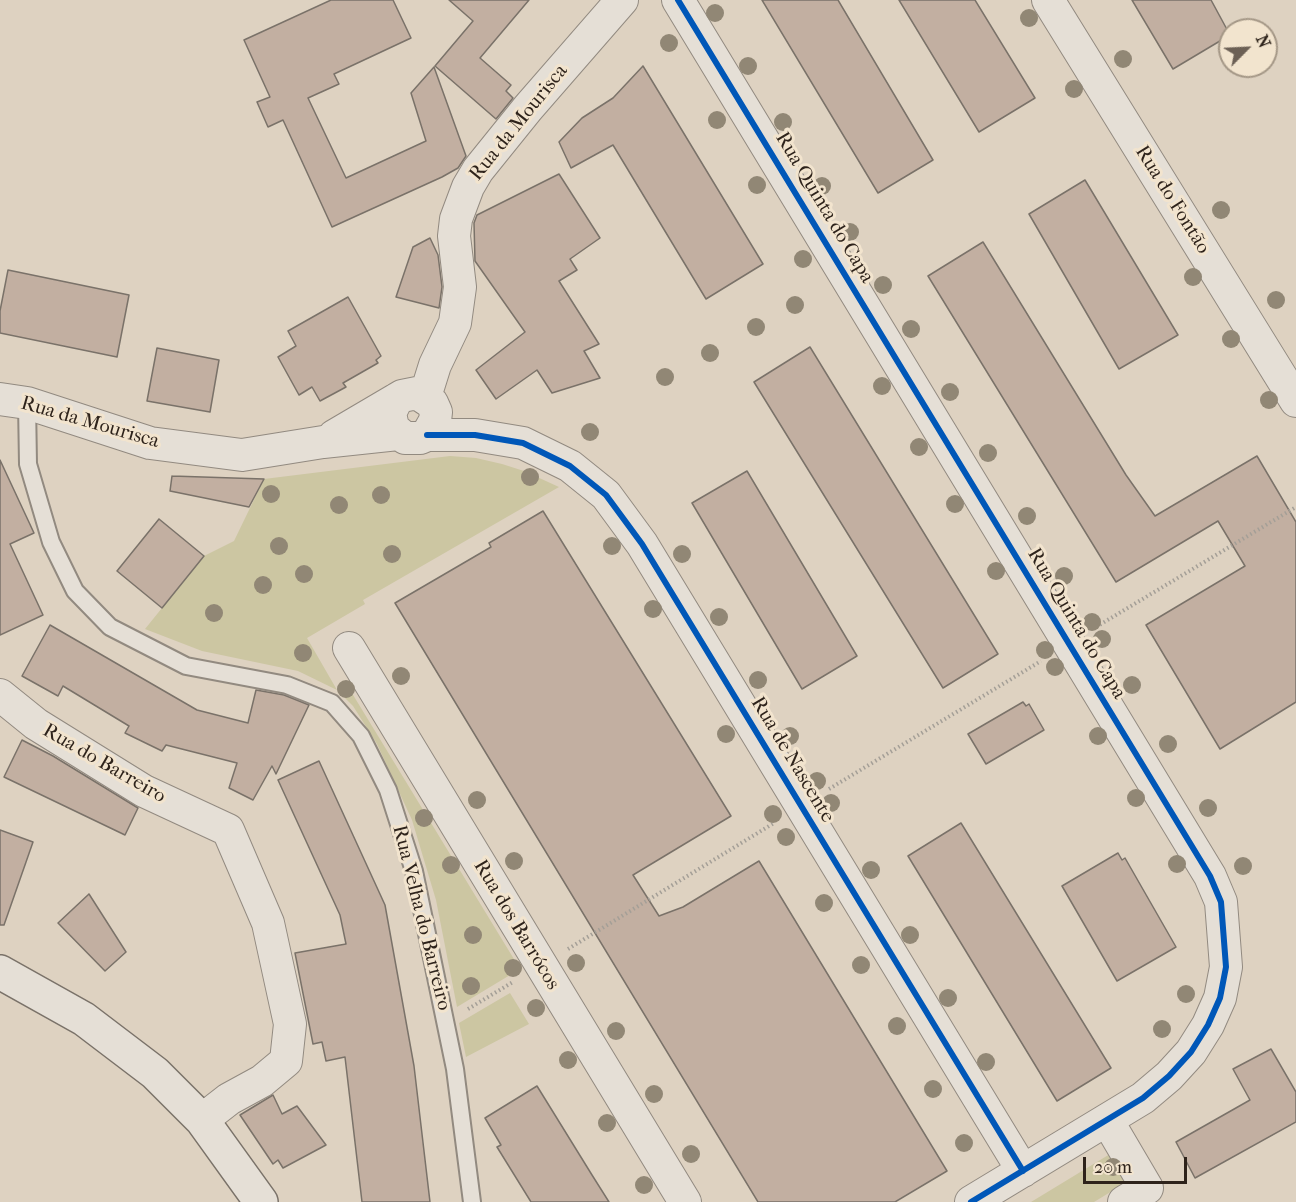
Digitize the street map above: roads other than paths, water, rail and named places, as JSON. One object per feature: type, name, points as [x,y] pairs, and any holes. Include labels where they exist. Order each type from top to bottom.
[{"type":"main road","points":[[0,972],[42,994],[120,1045],[155,1073],[202,1120],[261,1202]]},
{"type":"street","name":"Rua da Mourisca","points":[[13,401],[150,443],[242,455],[323,442],[415,412],[455,322],[460,287],[454,236],[456,219],[468,187],[478,170],[528,108],[622,0]]},
{"type":"street","name":"Rua Quinta do Capa","points":[[678,0],[1210,876],[1221,902],[1226,967],[1220,998],[1208,1025],[1191,1052],[1169,1076],[1143,1098],[971,1202]]},
{"type":"street","name":"Rua do Fontão","points":[[1048,0],[1296,400]]},
{"type":"street","name":"Rua de Nascente","points":[[415,412],[475,435],[523,443],[570,466],[606,495],[642,544],[1023,1171]]},
{"type":"street","name":"Rua dos Barrócos","points":[[349,648],[685,1202]]},
{"type":"street","name":"Rua do Barreiro","points":[[0,695],[36,724],[125,780],[228,830],[268,923],[290,1024],[286,1061],[262,1081],[229,1100],[202,1120]]},
{"type":"street","points":[[1107,1120],[1146,1188],[1124,1202]]},
{"type":"lane","name":"Rua Velha do Barreiro","points":[[13,401],[28,464],[51,542],[75,591],[110,627],[186,666],[287,684],[332,703],[361,736],[388,790],[414,871],[455,1069],[472,1202]]}]
